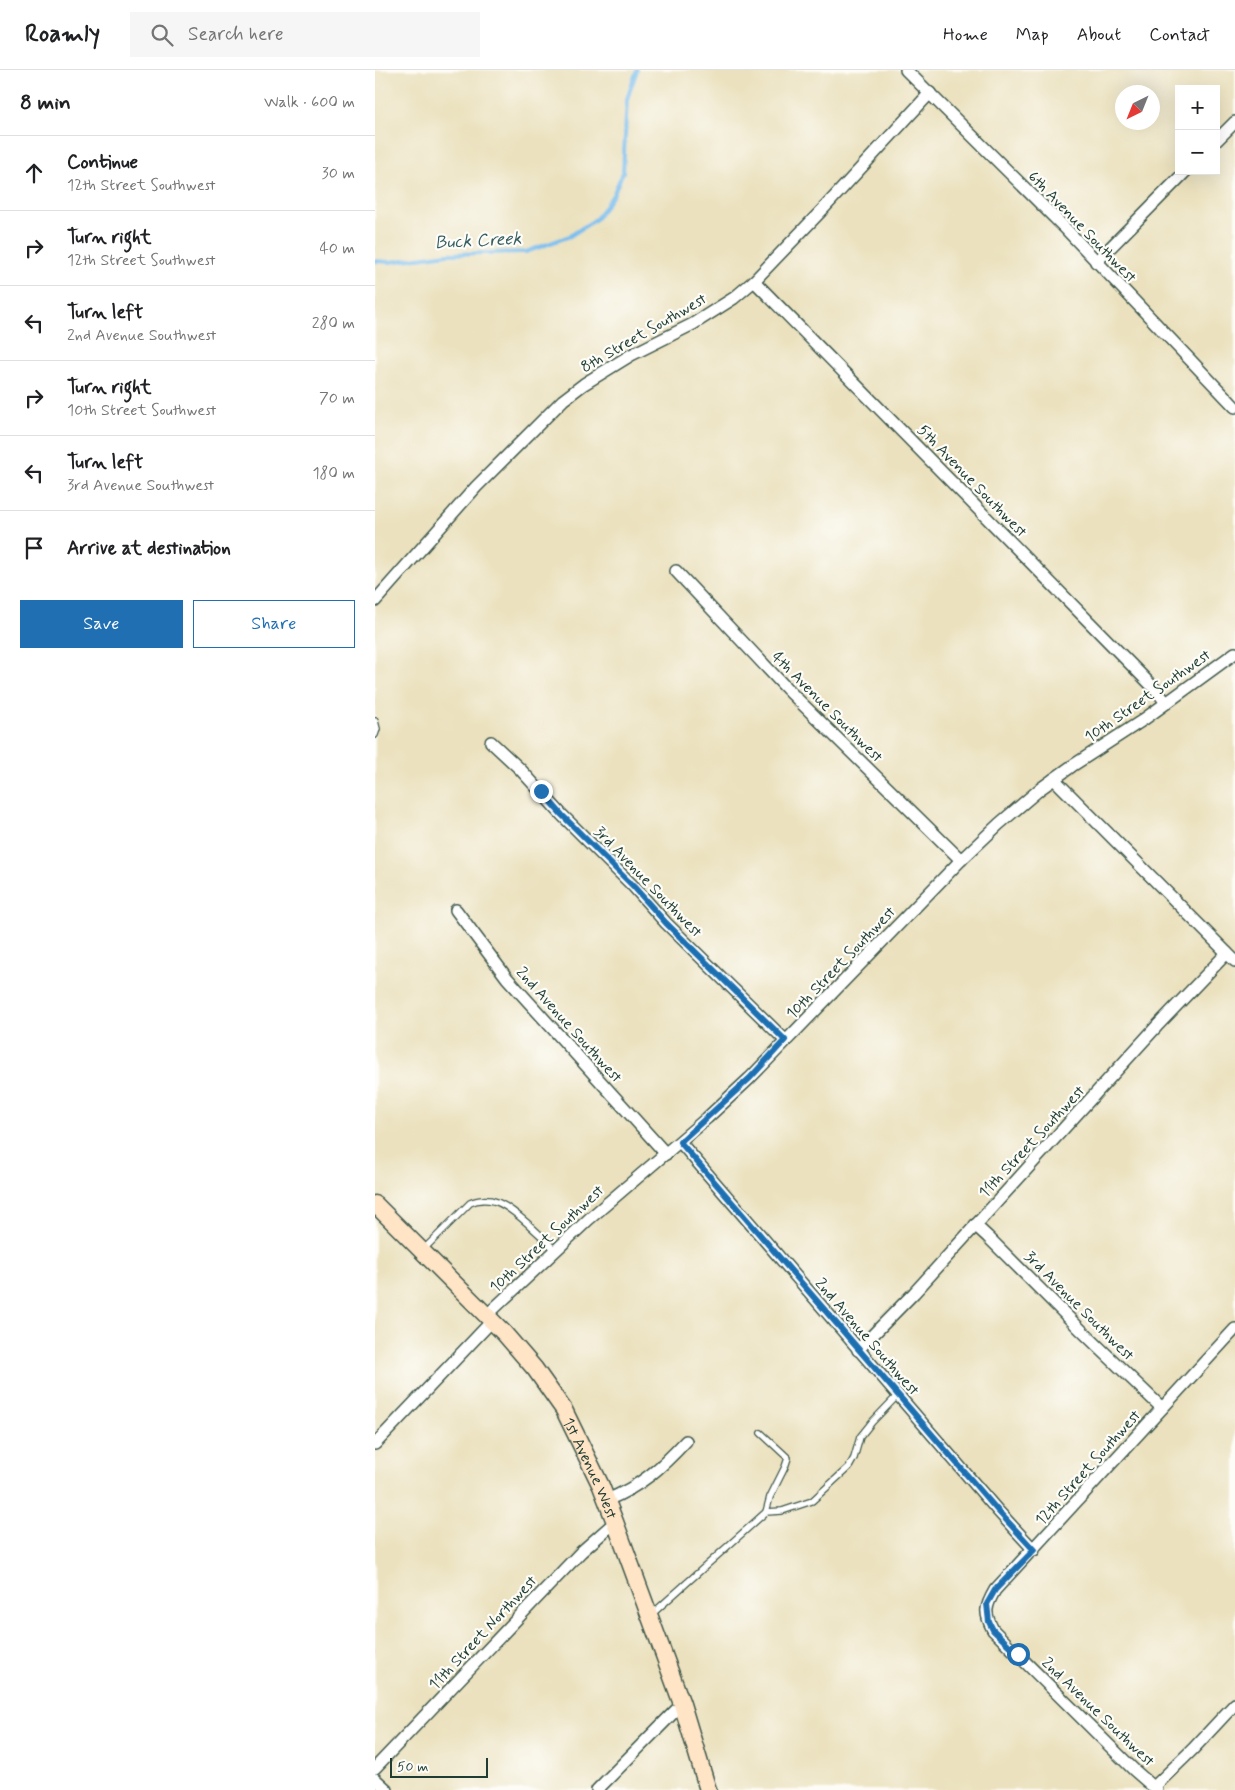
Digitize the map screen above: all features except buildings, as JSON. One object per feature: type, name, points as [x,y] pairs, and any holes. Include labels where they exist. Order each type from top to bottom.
[{"type":"street","name":"6th Avenue Southwest","points":[[906,70],[1064,228],[1235,407]]},
{"type":"street","name":"8th Street Southwest","points":[[375,601],[476,487],[563,400],[584,384],[631,355],[693,324],[734,298],[754,281],[825,208],[930,94]]},
{"type":"street","points":[[1220,137],[1235,122]]},
{"type":"street","points":[[1096,262],[1182,175]]},
{"type":"street","name":"5th Avenue Southwest","points":[[754,281],[1151,685],[1166,704]]},
{"type":"street","name":"4th Avenue Southwest","points":[[676,571],[788,690],[961,860]]},
{"type":"street","name":"10th Street Southwest","points":[[375,1444],[555,1250],[680,1142],[750,1078],[961,860],[999,824],[1053,779],[1166,704],[1235,653]]},
{"type":"street","name":"3rd Avenue Southwest","points":[[491,742],[634,887],[666,923],[785,1040]]},
{"type":"street","points":[[1053,779],[1235,961]]},
{"type":"street","name":"2nd Avenue Southwest","points":[[456,910],[507,978],[666,1154]]},
{"type":"street","name":"11th Street Southwest","points":[[858,1350],[914,1293],[1157,1026],[1227,953]]},
{"type":"street","name":"2nd Avenue Southwest","points":[[680,1142],[858,1350],[1034,1550]]},
{"type":"street","name":"1st Avenue West","points":[[375,1204],[489,1319],[535,1369],[564,1410],[607,1500],[682,1704],[708,1790]]},
{"type":"street","name":"3rd Avenue Southwest","points":[[975,1225],[1162,1408]]},
{"type":"street","name":"12th Street Southwest","points":[[1018,1654],[993,1630],[989,1622],[987,1604],[995,1590],[1034,1550],[1235,1329]]},
{"type":"street","points":[[607,1500],[638,1485],[662,1466],[686,1441]]},
{"type":"street","name":"11th Street Northwest","points":[[375,1768],[581,1552],[615,1522]]},
{"type":"street","name":"2nd Avenue Southwest","points":[[1018,1654],[1134,1770],[1155,1788]]},
{"type":"street","points":[[597,1790],[682,1704]]},
{"type":"street","points":[[1155,1788],[1235,1704]]},
{"type":"street","points":[[375,1779],[387,1790]]},
{"type":"lane","points":[[375,721],[377,729],[375,735]]},
{"type":"lane","points":[[422,1251],[470,1203],[480,1200],[494,1201],[503,1206],[548,1242],[555,1250]]},
{"type":"lane","points":[[766,1512],[783,1511],[812,1502],[849,1467],[854,1458],[860,1437],[898,1395]]},
{"type":"lane","points":[[650,1615],[766,1512],[770,1497],[788,1458],[761,1433]]},
{"type":"waterway","name":"Buck Creek","points":[[375,261],[390,262],[447,254],[526,252],[570,236],[596,219],[613,195],[623,172],[627,99],[637,70]]},
{"type":"route","points":[[541,791],[562,815],[634,887],[666,923],[785,1040],[750,1078],[680,1142],[858,1350],[1034,1550],[995,1590],[987,1604],[986,1611],[993,1630],[1018,1654]]}]
